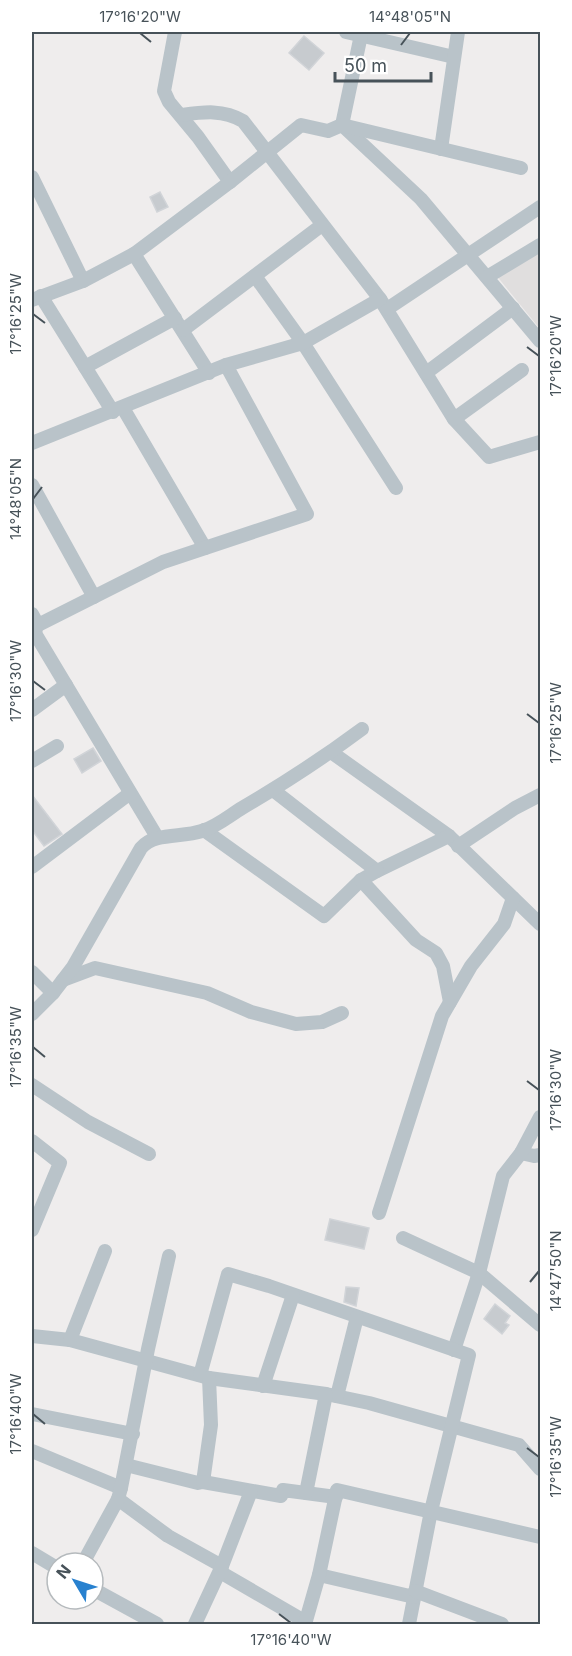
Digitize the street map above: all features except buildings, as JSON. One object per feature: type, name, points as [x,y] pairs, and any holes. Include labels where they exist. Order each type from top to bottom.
[{"type":"street","points":[[175,32],[164,91],[169,102],[230,182]]},
{"type":"street","points":[[346,32],[454,57]]},
{"type":"street","points":[[441,149],[458,32]]},
{"type":"street","points":[[342,125],[361,35]]},
{"type":"street","points":[[181,116],[205,112],[233,115],[243,121],[383,304],[454,419],[489,457],[540,442]]},
{"type":"street","points":[[205,548],[118,410],[36,298],[83,281],[134,254],[301,125],[328,131],[342,125],[520,168]]},
{"type":"street","points":[[342,125],[421,199],[540,341]]},
{"type":"street","points":[[32,177],[83,281]]},
{"type":"street","points":[[32,443],[226,365],[303,343],[383,304],[468,255],[540,207]]},
{"type":"street","points":[[183,330],[322,225]]},
{"type":"street","points":[[487,277],[540,245]]},
{"type":"street","points":[[134,254],[209,373]]},
{"type":"street","points":[[255,276],[303,343],[396,488]]},
{"type":"street","points":[[426,373],[513,308]]},
{"type":"street","points":[[86,367],[175,318]]},
{"type":"street","points":[[157,837],[129,794],[35,630],[164,562],[307,514],[226,365]]},
{"type":"street","points":[[454,419],[522,370]]},
{"type":"street","points":[[32,485],[94,597]]},
{"type":"street","points":[[32,710],[66,685]]},
{"type":"street","points":[[32,1014],[53,993],[73,967],[141,848],[148,840],[157,837],[181,836],[204,830],[273,790],[362,729]]},
{"type":"street","points":[[32,762],[57,746]]},
{"type":"street","points":[[331,752],[453,841],[540,924]]},
{"type":"street","points":[[273,790],[377,871]]},
{"type":"street","points":[[32,867],[129,794]]},
{"type":"street","points":[[204,830],[324,916],[361,880],[377,871],[453,841],[540,795]]},
{"type":"street","points":[[361,880],[416,940],[436,953],[443,966],[450,1002]]},
{"type":"street","points":[[379,1214],[442,1016],[471,966],[504,924],[513,898]]},
{"type":"street","points":[[63,980],[95,968],[207,993],[251,1012],[296,1024],[322,1022],[342,1013]]},
{"type":"street","points":[[32,972],[53,993]]},
{"type":"street","points":[[32,1084],[88,1122],[148,1154]]},
{"type":"street","points":[[454,1350],[479,1273],[503,1176],[521,1153],[540,1118]]},
{"type":"street","points":[[32,1141],[60,1163],[32,1230]]},
{"type":"street","points":[[521,1153],[540,1155]]},
{"type":"street","points":[[403,1238],[479,1273],[540,1325]]},
{"type":"street","points":[[70,1340],[105,1251]]},
{"type":"street","points":[[89,1551],[120,1494],[169,1256]]},
{"type":"street","points":[[203,1482],[211,1425],[204,1377],[228,1274],[469,1355],[431,1511],[410,1624]]},
{"type":"street","points":[[263,1386],[293,1295]]},
{"type":"street","points":[[306,1493],[331,1395],[357,1317]]},
{"type":"street","points":[[32,1336],[70,1340],[204,1377],[331,1395],[369,1403],[519,1445],[540,1469]]},
{"type":"street","points":[[32,1414],[133,1434]]},
{"type":"street","points":[[32,1451],[120,1494],[168,1536],[305,1623],[319,1575],[338,1490],[540,1537]]},
{"type":"street","points":[[126,1465],[198,1483],[281,1496],[283,1490],[336,1497]]},
{"type":"street","points":[[195,1624],[221,1569],[251,1491]]},
{"type":"street","points":[[32,1553],[45,1561]]},
{"type":"street","points":[[319,1575],[414,1594],[502,1624]]},
{"type":"street","points":[[105,1596],[157,1624]]},
{"type":"shaded area","points":[[540,251],[540,329],[496,275]]}]
